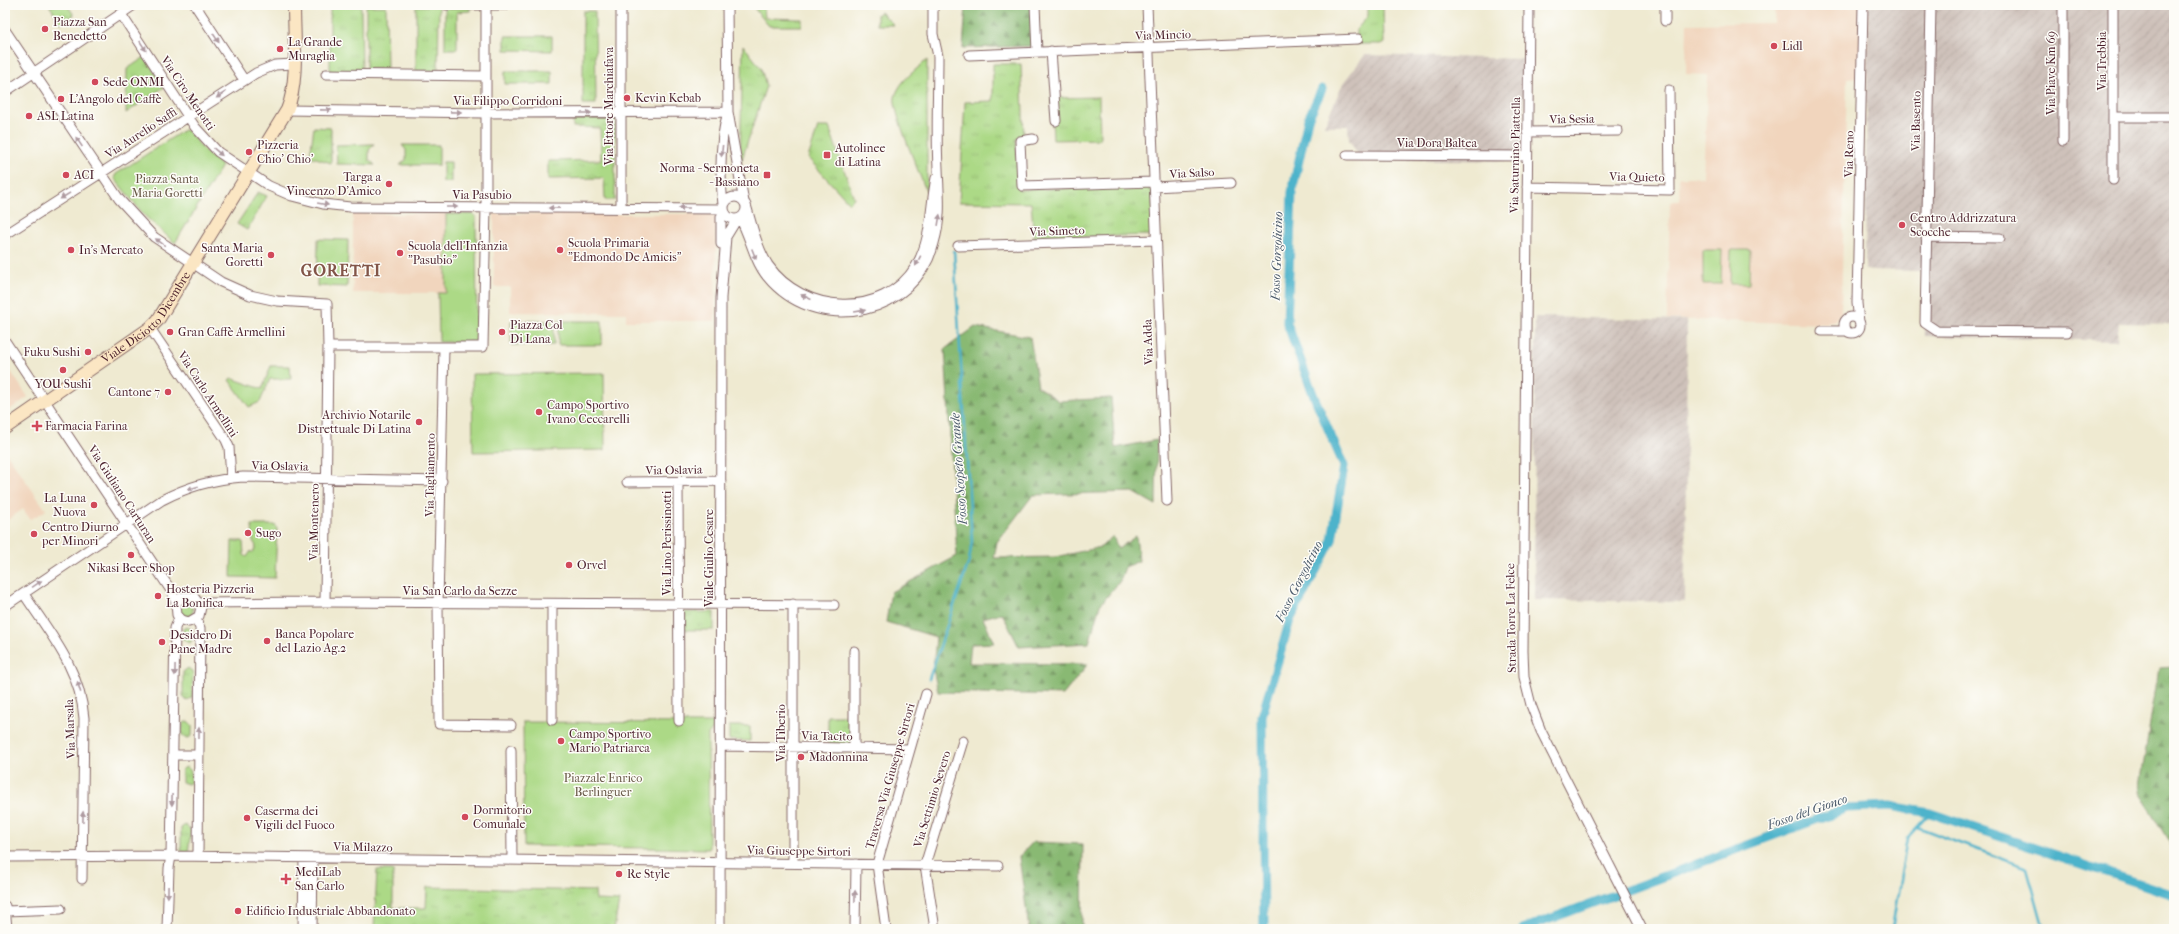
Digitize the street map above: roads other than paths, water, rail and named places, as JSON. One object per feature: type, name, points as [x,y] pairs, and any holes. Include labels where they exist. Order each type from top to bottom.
[{"type":"main road","name":"Viale Diciotto Dicembre","points":[[5,428],[150,328],[158,320],[287,110],[293,92],[294,5]]},
{"type":"street","points":[[5,92],[134,5]]},
{"type":"street","points":[[195,5],[244,80]]},
{"type":"street","points":[[447,5],[505,5]]},
{"type":"street","points":[[328,347],[483,347],[486,207],[484,113],[486,5]]},
{"type":"street","name":"Via Ettore Marchiafava","points":[[621,5],[621,208]]},
{"type":"street","name":"Viale Giulio Cesare","points":[[727,5],[728,112],[745,204],[762,253],[768,265],[784,282],[803,296],[832,304],[869,301],[899,285],[915,267],[923,251],[928,231],[931,203],[938,168]]},
{"type":"street","points":[[739,219],[757,262],[773,283],[788,296],[811,308],[829,312],[848,312],[867,309],[891,300],[909,287],[926,264],[934,245],[940,214],[941,200],[938,168],[938,56],[933,34],[933,5]]},
{"type":"street","points":[[1035,5],[1037,52]]},
{"type":"street","name":"Via Adda","points":[[1146,5],[1167,501]]},
{"type":"street","name":"Via Saturnino Piattella","points":[[1526,304],[1529,5]]},
{"type":"street","points":[[1665,5],[1665,21]]},
{"type":"street","name":"Via Reno","points":[[1859,322],[1857,303],[1863,5]]},
{"type":"street","name":"Via Basento","points":[[1931,5],[1924,317],[1926,324],[1930,328],[1937,331],[2067,332]]},
{"type":"street","name":"Via Piave Km 69","points":[[2063,5],[2063,141]]},
{"type":"street","name":"Via Trebbia","points":[[2113,5],[2113,180]]},
{"type":"street","name":"Via Ciro Menotti","points":[[121,14],[188,117],[213,147],[249,173]]},
{"type":"street","points":[[5,30],[100,174],[139,223],[154,237],[192,264]]},
{"type":"street","name":"Via Mincio","points":[[969,55],[1358,39]]},
{"type":"street","points":[[1051,51],[1056,121]]},
{"type":"street","name":"Via Aurelio Saffi","points":[[5,235],[244,80],[268,67],[294,64]]},
{"type":"street","points":[[326,74],[485,76]]},
{"type":"street","name":"Via Quieto","points":[[1527,187],[1670,190],[1669,90]]},
{"type":"street","name":"Via Filippo Corridoni","points":[[287,110],[484,113],[728,112]]},
{"type":"street","name":"Viale Giulio Cesare","points":[[724,255],[721,245],[723,208],[721,166],[725,122],[728,112]]},
{"type":"street","points":[[2114,117],[2174,117]]},
{"type":"street","name":"Via Sesia","points":[[1528,132],[1618,131]]},
{"type":"street","points":[[1034,139],[1020,141],[1022,186],[1154,185]]},
{"type":"street","name":"Via Dora Baltea","points":[[1347,155],[1527,156]]},
{"type":"street","name":"Via Pasubio","points":[[249,173],[269,186],[292,196],[336,206],[723,208]]},
{"type":"street","name":"Via Salso","points":[[1154,185],[1231,183]]},
{"type":"street","points":[[731,197],[739,197],[745,204],[745,213],[739,219],[728,217],[723,208],[731,197]]},
{"type":"street","name":"Viale Giulio Cesare","points":[[720,929],[721,298],[726,237],[739,219]]},
{"type":"street","points":[[1926,237],[2000,238]]},
{"type":"street","name":"Via Simeto","points":[[958,246],[1156,240]]},
{"type":"street","name":"Via Montenero","points":[[192,264],[221,282],[250,295],[277,301],[327,304],[328,347],[325,602]]},
{"type":"street","name":"Via Reno","points":[[1833,330],[1847,320],[1857,303]]},
{"type":"street","name":"Strada Torre La Felce","points":[[1526,304],[1523,507],[1524,677],[1531,705],[1541,731],[1642,929]]},
{"type":"street","points":[[1856,318],[1859,322],[1860,327],[1857,331],[1852,333],[1847,331],[1845,327],[1847,320],[1856,318]]},
{"type":"street","name":"Via Carlo Armellini","points":[[150,328],[226,440],[229,447],[230,478]]},
{"type":"street","name":"Via Reno","points":[[1822,331],[1847,331]]},
{"type":"street","name":"Via Giuliano Carturan","points":[[5,341],[128,524],[172,592],[176,603]]},
{"type":"street","name":"Via Tagliamento","points":[[444,347],[438,603],[438,724],[511,725]]},
{"type":"street","name":"Via Oslavia","points":[[5,606],[171,496],[190,488],[230,478],[327,478],[442,481]]},
{"type":"street","name":"Via Oslavia","points":[[627,482],[721,482]]},
{"type":"street","name":"Via Lino Perissinotti","points":[[678,482],[679,721]]},
{"type":"street","name":"Via Marsala","points":[[24,594],[72,668],[83,698],[82,879]]},
{"type":"street","points":[[190,596],[200,603],[201,612],[196,619],[189,622],[179,618],[175,611],[176,603],[182,597],[190,596]]},
{"type":"street","name":"Via San Carlo da Sezze","points":[[200,603],[721,603],[834,605]]},
{"type":"street","points":[[552,604],[552,720]]},
{"type":"street","name":"Via Tiberio","points":[[793,604],[793,863]]},
{"type":"street","points":[[167,929],[169,868],[171,856],[176,628],[179,618]]},
{"type":"street","points":[[196,619],[200,628],[198,856]]},
{"type":"street","points":[[854,651],[854,748]]},
{"type":"street","name":"Traversa Via Giuseppe Sirtori","points":[[877,864],[926,694]]},
{"type":"street","name":"Via Settimio Severo","points":[[925,865],[963,741]]},
{"type":"street","name":"Via Tacito","points":[[720,746],[910,749]]},
{"type":"street","points":[[511,750],[512,860]]},
{"type":"street","points":[[173,755],[199,755]]},
{"type":"street","name":"Via Milazzo","points":[[5,857],[198,856],[720,862]]},
{"type":"street","points":[[303,929],[309,858]]},
{"type":"street","points":[[309,858],[312,929]]},
{"type":"street","name":"Via Giuseppe Sirtori","points":[[720,862],[998,866]]},
{"type":"street","points":[[855,929],[856,864]]},
{"type":"street","points":[[877,864],[886,929]]},
{"type":"street","points":[[925,865],[935,929]]},
{"type":"street","points":[[5,905],[7,929]]},
{"type":"street","points":[[5,911],[61,909]]},
{"type":"waterway","name":"Fosso Gorgolicino","points":[[1264,929],[1262,716],[1290,620],[1332,540],[1344,466],[1313,394],[1287,323],[1292,192],[1308,119],[1322,89]]},
{"type":"waterway","name":"Fosso Scopeto Grande","points":[[929,679],[969,561],[972,541],[954,251]]},
{"type":"waterway","name":"Fosso del Gionco","points":[[1523,929],[1847,808],[1890,806],[1930,813],[2174,895]]},
{"type":"waterway","points":[[1892,929],[1907,838],[1930,813]]},
{"type":"waterway","points":[[1917,827],[2027,868],[2044,929]]},
{"type":"place","name":"Piazza San Benedetto","points":[[45,29]]},
{"type":"place","name":"Lidl","points":[[1774,46]]},
{"type":"place","name":"La Grande Muraglia","points":[[280,49]]},
{"type":"place","name":"Sede ONMI","points":[[95,82]]},
{"type":"place","name":"Kevin Kebab","points":[[627,98]]},
{"type":"place","name":"L'Angolo del Caffè","points":[[61,99]]},
{"type":"place","name":"ASL Latina","points":[[29,116]]},
{"type":"place","name":"Pizzeria Chio' Chio'","points":[[249,152]]},
{"type":"place","name":"Autolinee di Latina","points":[[827,155]]},
{"type":"place","name":"ACI","points":[[66,175]]},
{"type":"place","name":"Norma - Sermoneta - Bassiano","points":[[767,175]]},
{"type":"place","name":"Targa a Vincenzo D'Amico","points":[[389,184]]},
{"type":"place","name":"Centro Addrizzatura Scocche","points":[[1902,225]]},
{"type":"place","name":"In's Mercato","points":[[71,250]]},
{"type":"place","name":"Scuola Primaria \"Edmondo De Amicis\"","points":[[560,250]]},
{"type":"place","name":"Scuola dell'Infanzia \"Pasubio\"","points":[[400,253]]},
{"type":"place","name":"Santa Maria Goretti","points":[[271,255]]},
{"type":"place","name":"Gran Caffè Armellini","points":[[170,332]]},
{"type":"place","name":"Piazza Col Di Lana","points":[[502,332]]},
{"type":"place","name":"Fuku Sushi","points":[[88,352]]},
{"type":"place","name":"YOU Sushi","points":[[63,370]]},
{"type":"place","name":"Cantone 7","points":[[168,392]]},
{"type":"place","name":"Campo Sportivo Ivano Ceccarelli","points":[[539,412]]},
{"type":"place","name":"Archivio Notarile Distrettuale Di Latina","points":[[419,422]]},
{"type":"place","name":"Farmacia Farina","points":[[37,426]]},
{"type":"place","name":"La Luna Nuova","points":[[94,505]]},
{"type":"place","name":"Sugo","points":[[248,533]]},
{"type":"place","name":"Centro Diurno per Minori","points":[[34,534]]},
{"type":"place","name":"Nikasi Beer Shop","points":[[131,555]]},
{"type":"place","name":"Orvel","points":[[569,565]]},
{"type":"place","name":"Hosteria Pizzeria La Bonifica","points":[[158,596]]},
{"type":"place","name":"Banca Popolare del Lazio Ag.2","points":[[267,641]]},
{"type":"place","name":"Desidero Di Pane Madre","points":[[162,642]]},
{"type":"place","name":"Campo Sportivo Mario Patriarca","points":[[561,741]]},
{"type":"place","name":"Madonnina","points":[[801,757]]},
{"type":"place","name":"Dormitorio Comunale","points":[[465,817]]},
{"type":"place","name":"Caserma dei Vigili del Fuoco","points":[[247,818]]},
{"type":"place","name":"Re Style","points":[[619,874]]},
{"type":"place","name":"MediLab San Carlo","points":[[286,879]]},
{"type":"place","name":"Edificio Industriale Abbandonato","points":[[238,911]]},
{"type":"district","name":"GORETTI","points":[[341,270]]},
{"type":"park label","name":"Piazza Santa Maria Goretti","points":[[167,186]]},
{"type":"park label","name":"Piazzale Enrico Berlinguer","points":[[603,785]]}]
